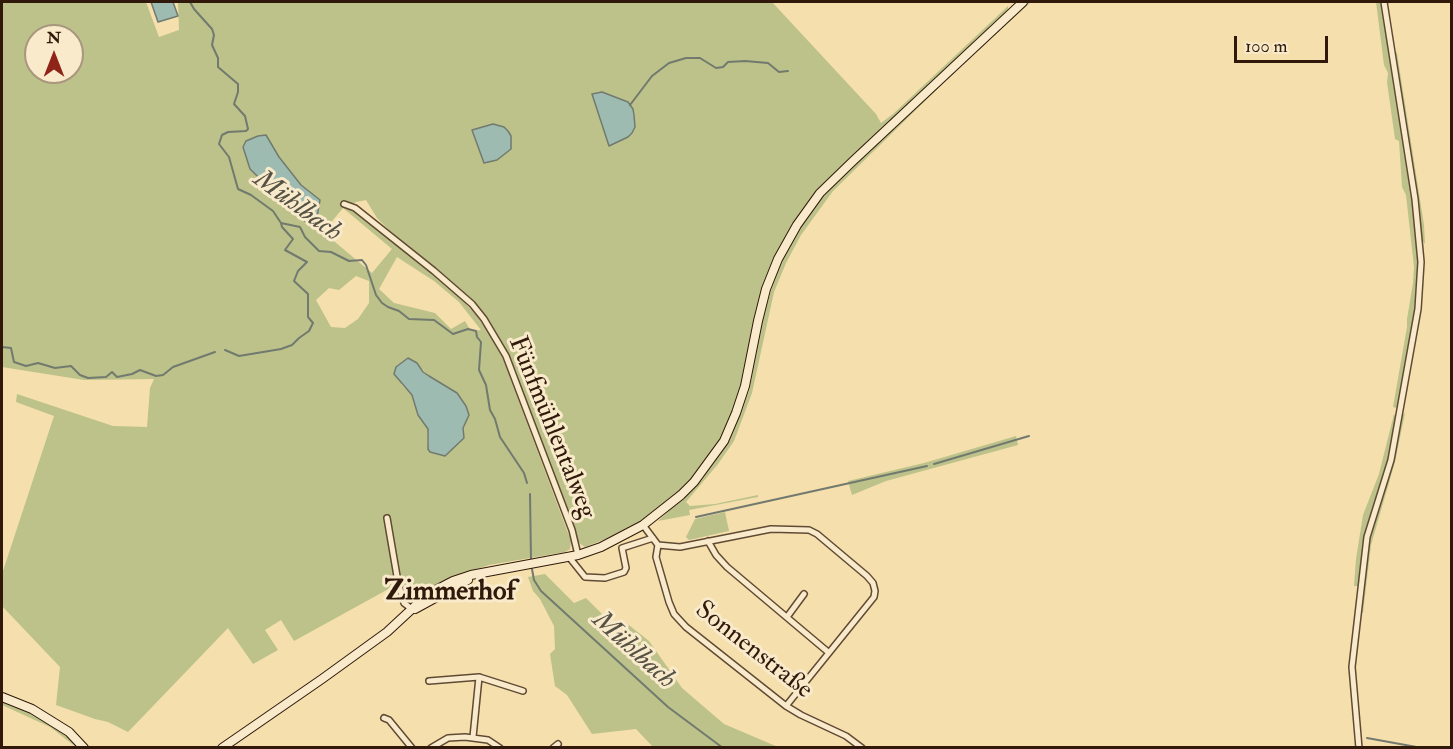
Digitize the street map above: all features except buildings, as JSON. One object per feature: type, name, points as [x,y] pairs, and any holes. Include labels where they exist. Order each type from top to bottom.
[{"type":"street","points":[[222,747],[387,632],[428,594],[453,581],[483,573],[573,556],[601,548],[643,525],[681,495],[694,482],[724,441],[745,386],[766,290],[778,259],[797,225],[820,193],[1023,2]]},
{"type":"street","points":[[1359,747],[1352,667],[1366,547],[1373,516],[1391,460],[1418,309],[1421,262],[1415,199],[1384,2]]},
{"type":"street","name":"Fünfmühlentalweg","points":[[344,204],[355,208],[443,278],[472,304],[484,319],[506,356],[572,530],[573,556]]},
{"type":"street","points":[[387,518],[398,582],[404,603],[413,610]]},
{"type":"street","points":[[643,525],[658,545],[680,547],[771,529],[809,530],[817,534],[873,582],[874,597],[786,705]]},
{"type":"street","points":[[573,556],[585,577],[605,578],[624,572],[626,568],[622,548],[652,538]]},
{"type":"street","points":[[708,541],[716,555],[728,568],[828,652]]},
{"type":"street","name":"Sonnenstraße","points":[[658,545],[656,557],[674,614],[686,627],[786,705],[801,715],[846,736],[862,747]]},
{"type":"street","points":[[787,617],[804,594]]},
{"type":"street","points":[[473,737],[480,677]]},
{"type":"street","points":[[429,681],[480,677],[523,691]]},
{"type":"street","points":[[2,697],[32,709],[69,732],[84,747]]},
{"type":"street","points":[[384,718],[389,720],[412,747]]},
{"type":"street","points":[[431,747],[448,738],[473,737],[488,740],[500,747]]},
{"type":"green space","points":[[2,2],[146,2],[159,37],[179,30],[178,2],[772,2],[876,114],[881,123],[1008,6],[1008,9],[831,177],[803,210],[782,245],[768,276],[742,387],[732,415],[718,443],[699,470],[679,493],[657,511],[628,530],[585,547],[579,543],[514,367],[490,321],[473,300],[389,230],[377,218],[366,200],[356,202],[351,206],[455,292],[487,330],[503,359],[571,541],[570,549],[565,552],[489,565],[445,580],[431,587],[420,597],[409,586],[405,589],[403,581],[294,641],[281,620],[265,630],[278,650],[253,664],[228,628],[128,732],[108,722],[56,705],[60,667],[2,606],[2,574],[54,416],[16,402],[17,394],[113,426],[147,427],[150,388],[154,379],[84,380],[2,367]],"holes":[[[592,94],[633,109],[635,127],[628,137],[609,145]],[[266,135],[279,157],[301,185],[320,200],[319,212],[308,223],[250,169],[243,147],[246,141]],[[343,208],[392,249],[372,273],[323,232]],[[397,257],[434,281],[459,302],[481,330],[471,331],[465,321],[451,329],[435,313],[394,303],[379,289]],[[356,276],[369,281],[369,303],[358,319],[345,328],[331,327],[316,300],[329,288],[339,290]],[[402,361],[417,363],[427,375],[457,393],[466,406],[467,412],[460,443],[445,456],[428,449],[428,429],[418,415],[412,395],[401,384]]]},
{"type":"green space","points":[[1028,2],[1031,2],[966,61],[833,191],[801,235],[774,292],[752,393],[734,441],[686,502],[690,506],[715,504],[758,495],[758,497],[689,510],[690,515],[658,521],[702,480],[723,450],[749,391],[762,322],[777,270],[808,215],[867,152]]},
{"type":"green space","points":[[1376,2],[1382,2],[1412,194],[1419,264],[1417,303],[1397,408],[1393,407],[1407,327],[1414,267],[1406,195],[1402,187],[1399,141],[1395,139],[1387,82],[1388,73],[1384,65]]},
{"type":"green space","points":[[1394,50],[1397,53],[1425,244],[1422,240]]},
{"type":"green space","points":[[1405,413],[1395,462],[1371,545],[1363,613],[1359,613],[1368,542],[1401,416]]},
{"type":"green space","points":[[1394,414],[1397,419],[1389,460],[1366,531],[1359,586],[1354,586],[1363,515],[1379,474]]},
{"type":"green space","points":[[1016,436],[1018,445],[886,481],[852,495],[848,481],[924,463]]},
{"type":"green space","points":[[725,512],[729,531],[689,540],[686,537],[695,519]]},
{"type":"green space","points":[[545,574],[574,603],[586,598],[614,626],[625,622],[649,641],[682,688],[724,724],[778,747],[653,747],[636,729],[592,734],[567,695],[555,686],[550,654],[555,649],[554,626],[540,599],[533,591],[528,577]]},
{"type":"green space","points":[[2,700],[39,715],[62,729],[82,747],[76,747],[50,727],[2,705]]},
{"type":"water","points":[[151,2],[173,2],[178,16],[158,22]]},
{"type":"water","points":[[602,92],[628,102],[634,115],[635,127],[632,133],[609,146],[592,94]]},
{"type":"water","points":[[493,124],[504,127],[508,131],[511,136],[511,149],[497,160],[484,163],[472,130]]},
{"type":"water","points":[[266,135],[279,157],[301,185],[320,200],[317,218],[308,223],[250,169],[243,147],[246,141]]},
{"type":"water","points":[[408,358],[417,363],[423,372],[457,393],[466,406],[469,415],[463,428],[464,438],[445,456],[430,452],[428,449],[428,429],[418,415],[412,395],[394,374],[396,367]]},
{"type":"waterway","name":"Mühlbach","points":[[190,2],[212,29],[214,35],[212,45],[218,58],[218,67],[238,84],[234,104],[245,116],[248,129],[222,135],[219,144],[229,157],[238,189],[251,195],[273,211],[281,223],[300,227],[305,237],[319,251],[331,252],[349,261],[362,260],[366,265],[376,295],[388,307],[399,311],[409,319],[434,320],[453,334],[468,329],[476,331],[481,342],[479,370],[486,385],[490,410],[500,437],[524,473],[527,483]]},
{"type":"waterway","points":[[630,105],[652,76],[669,63],[686,58],[700,58],[716,68],[723,67],[728,62],[745,61],[768,63],[779,72],[788,71]]},
{"type":"waterway","points":[[225,350],[239,356],[281,349],[292,345],[309,331],[313,323],[308,317],[308,294],[294,281],[298,271],[307,262],[285,250],[293,239],[281,223]]},
{"type":"waterway","points":[[2,347],[11,348],[14,362],[26,366],[38,363],[55,368],[71,366],[80,375],[88,378],[106,377],[112,372],[117,377],[140,370],[156,376],[163,375],[173,367],[215,352]]},
{"type":"waterway","points":[[934,464],[1029,436]]},
{"type":"waterway","points":[[696,517],[927,466]]},
{"type":"waterway","name":"Mühlbach","points":[[530,494],[531,559]]},
{"type":"waterway","name":"Mühlbach","points":[[532,569],[534,580],[541,591],[668,707],[723,748]]},
{"type":"waterway","points":[[1367,738],[1422,748]]},
{"type":"district","name":"Zimmerhof","points":[[450,593]]}]
